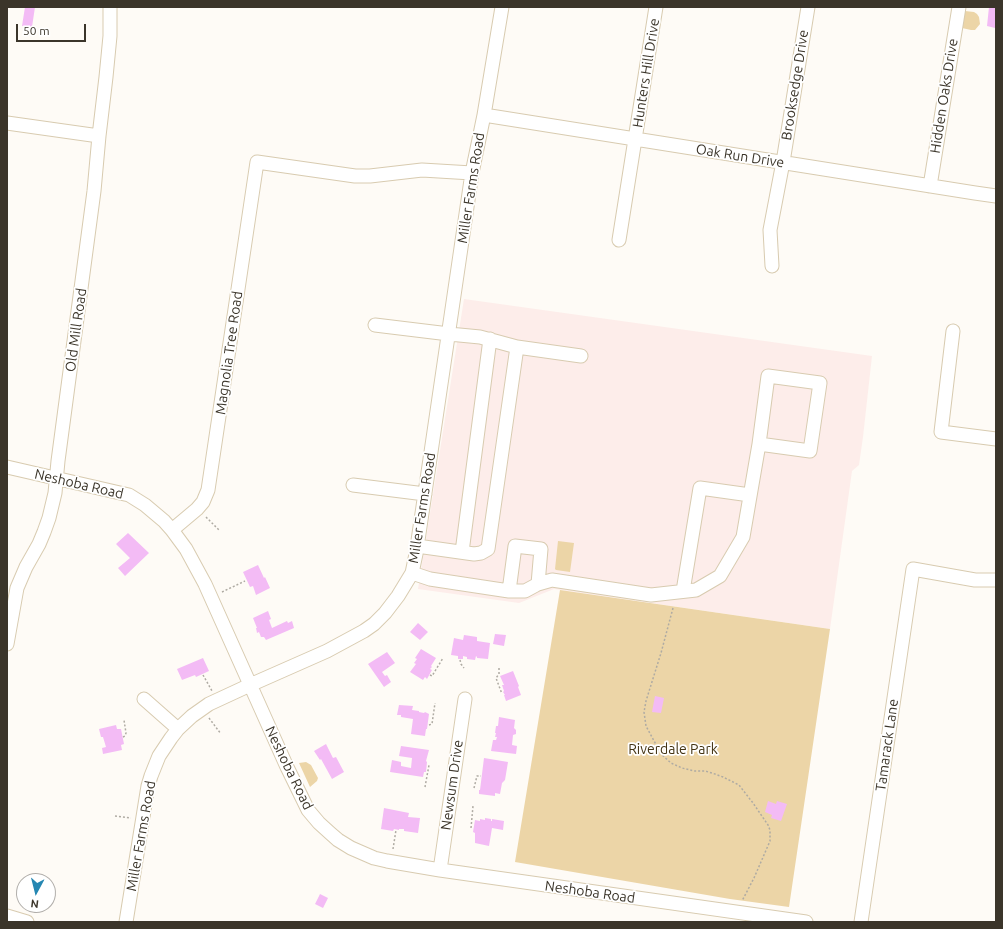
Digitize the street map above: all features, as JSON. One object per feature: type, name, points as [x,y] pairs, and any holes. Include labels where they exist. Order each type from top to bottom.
[{"type":"street","name":"Old Mill Road","points":[[7,644],[9,622],[19,581],[39,544],[49,518],[55,493],[58,456],[94,191],[110,36],[110,7]]},
{"type":"street","name":"Miller Farms Road","points":[[126,922],[142,820],[151,776],[159,756],[178,729],[192,716],[209,704],[250,684],[327,651],[364,631],[385,613],[398,596],[412,573],[472,173],[484,115],[502,7]]},
{"type":"street","name":"Hunters Hill Drive","points":[[619,240],[656,7]]},
{"type":"street","name":"Brooksedge Drive","points":[[772,266],[770,230],[783,162],[808,7]]},
{"type":"street","name":"Hidden Oaks Drive","points":[[930,186],[959,7]]},
{"type":"street","name":"Oak Run Drive","points":[[484,115],[996,196]]},
{"type":"street","points":[[7,123],[99,136]]},
{"type":"street","name":"Magnolia Tree Road","points":[[172,530],[197,509],[203,502],[208,490],[257,162],[355,176],[370,176],[422,170],[472,173]]},
{"type":"street","points":[[375,325],[448,334],[480,336],[517,347],[581,356]]},
{"type":"street","points":[[953,331],[941,432],[996,439]]},
{"type":"street","points":[[462,552],[490,339]]},
{"type":"street","points":[[417,546],[474,554],[481,553],[488,549],[517,347]]},
{"type":"street","points":[[412,573],[430,579],[509,591],[525,591],[538,584],[552,580],[651,595],[696,590],[720,576],[743,537],[759,444],[768,376],[820,382],[810,451],[759,444]]},
{"type":"street","name":"Neshoba Road","points":[[7,467],[129,495],[164,521],[186,549],[202,577],[308,810],[319,823],[338,840],[351,848],[387,861],[440,870],[806,922]]},
{"type":"street","points":[[353,485],[425,494]]},
{"type":"street","points":[[683,591],[700,488],[750,495]]},
{"type":"street","points":[[509,591],[515,546],[541,549],[538,584]]},
{"type":"street","name":"Tamarack Lane","points":[[861,922],[913,569],[975,580],[996,580]]},
{"type":"street","name":"Newsum Drive","points":[[440,870],[465,699]]},
{"type":"street","points":[[144,700],[178,729]]},
{"type":"street","points":[[7,916],[26,922]]},
{"type":"path","points":[[197,509],[219,530]]},
{"type":"path","points":[[219,594],[245,581]]},
{"type":"path","points":[[673,608],[646,701],[644,712],[646,726],[661,754],[670,763],[694,771],[705,771],[712,773],[739,785],[768,825],[770,830],[770,841],[754,878],[740,905]]},
{"type":"path","points":[[430,675],[432,676],[443,658]]},
{"type":"path","points":[[460,660],[464,668]]},
{"type":"path","points":[[499,668],[499,674],[496,678],[502,694]]},
{"type":"path","points":[[203,675],[216,701]]},
{"type":"path","points":[[429,725],[432,724],[435,703]]},
{"type":"path","points":[[207,716],[220,734]]},
{"type":"path","points":[[123,736],[125,736],[126,733],[124,720]]},
{"type":"path","points":[[426,786],[429,764]]},
{"type":"path","points":[[474,788],[478,776],[481,776]]},
{"type":"path","points":[[471,828],[473,806]]},
{"type":"path","points":[[115,816],[142,820]]},
{"type":"path","points":[[392,849],[396,830]]},
{"type":"shaded area","points":[[464,299],[872,356],[859,465],[852,471],[830,629],[554,589],[519,603],[418,589]]},
{"type":"green space","points":[[965,11],[974,12],[979,17],[980,24],[975,30],[962,28]]},
{"type":"green space","points":[[558,541],[574,543],[570,572],[555,569]]},
{"type":"green space","name":"Riverdale Park","points":[[560,590],[830,629],[789,907],[730,899],[515,862]]},
{"type":"green space","points":[[306,762],[311,765],[318,778],[317,781],[310,787],[299,763]]},
{"type":"building","points":[[25,7],[35,7],[32,27],[22,26]]},
{"type":"building","points":[[989,7],[996,7],[996,31],[995,28],[987,26]]},
{"type":"building","points":[[128,533],[149,553],[125,576],[118,568],[130,558],[116,544]]},
{"type":"building","points":[[258,565],[270,588],[256,595],[253,586],[250,587],[243,572]]},
{"type":"building","points":[[268,611],[272,628],[287,621],[288,623],[292,621],[294,628],[266,640],[264,637],[261,637],[259,632],[257,633],[257,628],[253,618]]},
{"type":"building","points":[[418,623],[428,632],[420,640],[410,632]]},
{"type":"building","points":[[495,634],[506,635],[504,646],[493,644]]},
{"type":"building","points":[[464,635],[477,637],[477,641],[490,643],[488,659],[477,658],[476,656],[475,660],[467,659],[467,657],[463,656],[463,659],[458,659],[458,656],[451,655],[454,638],[463,640]]},
{"type":"building","points":[[421,649],[436,658],[431,666],[432,667],[430,669],[432,670],[427,679],[425,677],[423,680],[410,672],[416,664],[414,663],[417,659],[415,658]]},
{"type":"building","points":[[387,652],[395,663],[382,672],[385,676],[387,675],[391,682],[384,687],[368,664]]},
{"type":"building","points":[[203,658],[209,671],[196,677],[195,675],[182,680],[177,669]]},
{"type":"building","points":[[513,671],[521,695],[506,701],[502,685],[504,685],[500,676]]},
{"type":"building","points":[[655,696],[664,698],[661,713],[652,712]]},
{"type":"building","points":[[399,705],[413,706],[412,710],[429,714],[425,736],[411,734],[413,719],[397,715]]},
{"type":"building","points":[[499,717],[515,720],[514,728],[516,730],[516,734],[513,735],[512,745],[517,746],[516,754],[491,751],[493,740],[496,740],[497,737],[495,737],[495,733],[496,726],[498,726]]},
{"type":"building","points":[[116,725],[117,729],[121,729],[124,744],[121,745],[122,750],[103,754],[102,748],[106,747],[99,729]]},
{"type":"building","points":[[326,744],[333,758],[336,757],[344,772],[332,779],[321,759],[320,760],[314,751]]},
{"type":"building","points":[[401,746],[429,750],[426,761],[426,772],[424,772],[423,777],[390,772],[392,760],[401,762],[401,766],[411,768],[412,758],[399,756]]},
{"type":"building","points":[[484,758],[508,762],[505,780],[502,783],[500,794],[495,793],[495,796],[479,794]]},
{"type":"building","points":[[768,801],[776,804],[777,801],[787,804],[781,821],[771,818],[772,815],[765,812]]},
{"type":"building","points":[[384,808],[409,813],[408,817],[420,818],[418,833],[404,831],[404,829],[394,829],[393,831],[381,829]]},
{"type":"building","points":[[485,818],[491,819],[491,821],[492,819],[504,821],[503,830],[492,828],[489,846],[475,843],[475,833],[473,832],[475,820],[485,820]]},
{"type":"building","points":[[320,894],[328,898],[323,908],[315,904]]}]
